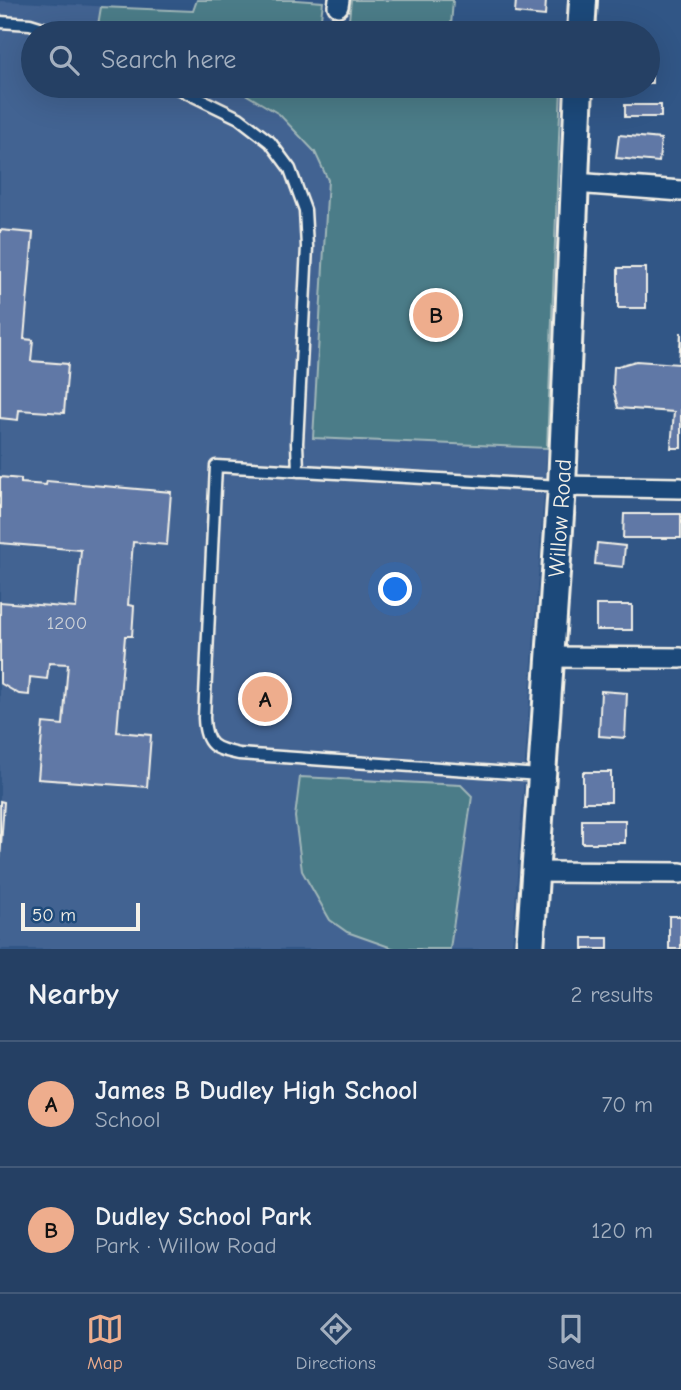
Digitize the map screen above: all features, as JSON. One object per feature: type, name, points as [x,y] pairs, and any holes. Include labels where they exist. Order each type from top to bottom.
[{"type":"street","points":[[582,21],[583,0]]},
{"type":"street","name":"Willow Road","points":[[530,949],[562,486],[579,98]]},
{"type":"street","points":[[575,183],[681,191]]},
{"type":"street","points":[[562,486],[681,488]]},
{"type":"street","points":[[550,657],[681,658]]},
{"type":"street","points":[[534,872],[681,873]]},
{"type":"lane","points":[[0,22],[21,23]]},
{"type":"lane","points":[[198,98],[239,118],[270,142],[290,169],[305,209],[307,247],[297,443],[298,471]]},
{"type":"lane","points":[[542,775],[239,754],[214,747],[204,730],[204,719],[216,466],[562,486]]},
{"type":"shaded area","points":[[0,1],[337,19],[21,21],[21,98],[332,98],[313,438],[547,448],[512,949],[0,949]]},
{"type":"green space","points":[[197,0],[296,0],[323,2],[321,18],[349,20],[351,0],[453,0],[451,21],[99,21],[101,7],[193,11]]},
{"type":"green space","points":[[252,98],[561,98],[547,448],[313,438],[328,180],[315,152],[279,114]]},
{"type":"green space","points":[[300,777],[461,785],[472,796],[450,949],[395,949],[347,932],[330,920],[302,871],[295,817]]},
{"type":"building","points":[[516,0],[546,0],[545,16],[515,13]]},
{"type":"building","points":[[625,105],[661,105],[661,117],[625,117]]},
{"type":"building","points":[[619,135],[661,139],[659,162],[616,158]]},
{"type":"building","points":[[0,230],[33,233],[24,339],[33,340],[31,361],[68,364],[64,413],[19,410],[18,420],[0,418]]},
{"type":"building","points":[[618,268],[646,268],[646,308],[618,308]]},
{"type":"building","points":[[681,332],[681,448],[671,448],[674,412],[618,408],[613,388],[614,367],[636,361],[679,364]]},
{"type":"building","points":[[0,477],[21,479],[21,483],[46,485],[47,481],[171,492],[167,545],[133,542],[128,605],[134,606],[132,636],[125,636],[117,732],[151,735],[147,787],[38,779],[43,723],[63,725],[68,664],[49,663],[47,679],[30,677],[29,695],[19,694],[0,683],[0,602],[76,608],[81,550],[0,543]]},
{"type":"building","points":[[624,514],[681,514],[681,538],[623,538]]},
{"type":"building","points":[[597,543],[625,546],[623,567],[595,564]]},
{"type":"building","points":[[596,605],[632,605],[632,630],[596,630]]},
{"type":"building","points":[[601,691],[627,693],[625,738],[599,736]]},
{"type":"building","points":[[583,772],[611,772],[611,802],[583,802]]},
{"type":"building","points":[[0,801],[4,802],[0,860]]},
{"type":"building","points":[[582,820],[625,820],[625,843],[582,843]]},
{"type":"building","points":[[669,916],[681,916],[681,949],[669,949]]},
{"type":"building","points":[[583,938],[608,938],[608,949],[583,949]]},
{"type":"place","name":"Dudley School Park","points":[[436,315]]},
{"type":"place","name":"James B Dudley High School","points":[[265,699]]}]
